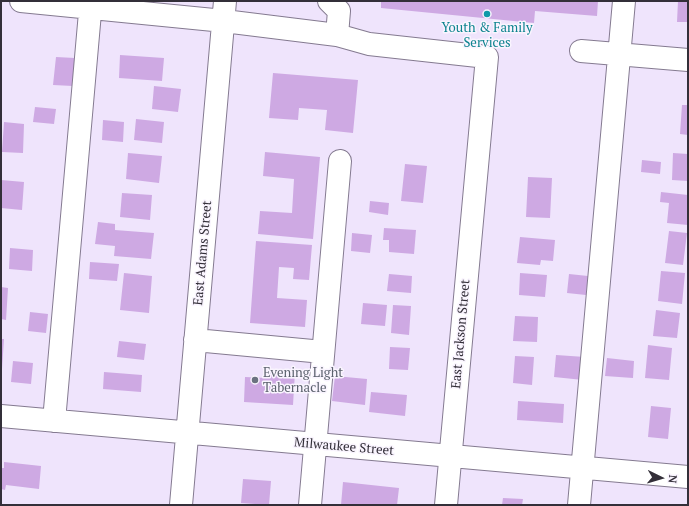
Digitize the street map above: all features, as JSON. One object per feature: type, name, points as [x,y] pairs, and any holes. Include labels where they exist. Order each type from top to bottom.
[{"type":"street","points":[[21,1],[224,11],[337,35],[339,11],[328,1]]},
{"type":"street","points":[[579,505],[624,1]]},
{"type":"street","points":[[54,421],[90,4]]},
{"type":"street","name":"East Adams Street","points":[[180,505],[224,11]]},
{"type":"street","name":"East Jackson Street","points":[[337,35],[370,44],[486,56],[446,505]]},
{"type":"street","points":[[581,51],[688,60]]},
{"type":"street","points":[[310,505],[340,162]]},
{"type":"street","points":[[195,340],[323,352]]},
{"type":"street","name":"Milwaukee Street","points":[[1,416],[688,477]]},
{"type":"building","name":"Youth & Family Services","points":[[381,1],[598,1],[597,16],[535,11],[534,23],[381,8]]},
{"type":"building","points":[[678,1],[688,1],[688,22],[677,22]]},
{"type":"building","points":[[120,55],[164,58],[162,81],[119,78]]},
{"type":"building","points":[[56,57],[75,58],[73,86],[53,85]]},
{"type":"building","points":[[273,73],[358,80],[353,133],[325,130],[327,110],[299,108],[298,120],[269,118]]},
{"type":"building","points":[[154,86],[181,89],[178,112],[152,109]]},
{"type":"building","points":[[682,105],[688,105],[688,135],[680,134]]},
{"type":"building","points":[[35,107],[56,109],[54,124],[33,122]]},
{"type":"building","points":[[136,119],[164,122],[162,143],[134,140]]},
{"type":"building","points":[[103,120],[124,122],[123,142],[102,140]]},
{"type":"building","points":[[4,122],[24,124],[23,153],[2,152]]},
{"type":"building","points":[[265,152],[320,157],[313,239],[258,234],[260,211],[292,213],[294,179],[263,176]]},
{"type":"building","points":[[128,153],[162,156],[159,183],[126,179]]},
{"type":"building","points":[[673,153],[688,154],[688,181],[672,180]]},
{"type":"building","points":[[642,160],[661,162],[660,174],[641,172]]},
{"type":"building","points":[[405,164],[427,166],[423,203],[401,201]]},
{"type":"building","points":[[528,177],[552,178],[550,218],[526,217]]},
{"type":"building","points":[[1,180],[24,182],[22,210],[1,208]]},
{"type":"building","points":[[661,192],[688,195],[688,225],[667,223],[669,203],[660,202]]},
{"type":"building","points":[[122,193],[152,195],[150,220],[120,217]]},
{"type":"building","points":[[370,201],[389,203],[388,215],[369,212]]},
{"type":"building","points":[[98,222],[115,224],[115,230],[154,233],[151,259],[114,256],[115,246],[95,244]]},
{"type":"building","points":[[384,228],[416,230],[414,254],[389,252],[389,240],[383,240]]},
{"type":"building","points":[[669,231],[687,233],[683,265],[665,263]]},
{"type":"building","points":[[352,233],[372,235],[370,253],[351,251]]},
{"type":"building","points":[[520,237],[555,240],[553,261],[541,260],[540,265],[517,263]]},
{"type":"building","points":[[256,241],[312,245],[309,280],[293,279],[294,268],[279,267],[277,298],[307,300],[305,327],[250,323]]},
{"type":"building","points":[[10,248],[33,250],[32,271],[9,269]]},
{"type":"building","points":[[90,262],[119,264],[117,281],[89,279]]},
{"type":"building","points":[[661,271],[685,273],[682,304],[658,301]]},
{"type":"building","points":[[124,273],[152,276],[149,313],[120,310]]},
{"type":"building","points":[[520,273],[547,275],[545,297],[519,295]]},
{"type":"building","points":[[389,274],[412,276],[411,293],[387,291]]},
{"type":"building","points":[[569,274],[588,276],[586,295],[567,293]]},
{"type":"building","points":[[1,287],[8,288],[6,320],[1,319]]},
{"type":"building","points":[[363,303],[387,305],[385,326],[361,324]]},
{"type":"building","points":[[393,305],[411,306],[409,335],[391,333]]},
{"type":"building","points":[[656,310],[680,313],[677,338],[653,336]]},
{"type":"building","points":[[30,312],[48,314],[46,333],[28,331]]},
{"type":"building","points":[[515,316],[538,317],[537,342],[513,341]]},
{"type":"building","points":[[1,339],[4,339],[2,369],[1,369]]},
{"type":"building","points":[[119,341],[146,344],[144,360],[117,357]]},
{"type":"building","points":[[648,345],[672,348],[669,380],[645,378]]},
{"type":"building","points":[[390,347],[410,348],[408,370],[389,369]]},
{"type":"building","points":[[556,355],[585,357],[583,380],[554,377]]},
{"type":"building","points":[[515,356],[534,357],[532,385],[513,383]]},
{"type":"building","points":[[607,358],[634,361],[633,378],[605,376]]},
{"type":"building","points":[[13,361],[33,363],[31,384],[11,382]]},
{"type":"building","points":[[268,370],[295,372],[293,405],[244,402],[245,377],[267,378]]},
{"type":"building","points":[[104,372],[142,375],[141,392],[103,389]]},
{"type":"building","points":[[335,376],[367,379],[365,405],[332,401]]},
{"type":"building","points":[[371,392],[407,395],[405,416],[369,412]]},
{"type":"building","points":[[518,401],[564,404],[563,423],[517,420]]},
{"type":"building","points":[[651,406],[671,408],[668,439],[648,437]]},
{"type":"building","points":[[4,462],[41,466],[39,489],[6,485],[5,490],[1,489],[1,468],[4,468]]},
{"type":"building","points":[[243,479],[271,481],[269,505],[241,503]]},
{"type":"building","points":[[343,482],[399,488],[397,505],[341,505]]},
{"type":"building","points":[[503,498],[523,499],[522,505],[502,505]]},
{"type":"place","name":"Youth & Family Services","points":[[487,14]]},
{"type":"place","name":"Evening Light Tabernacle","points":[[255,380]]}]
